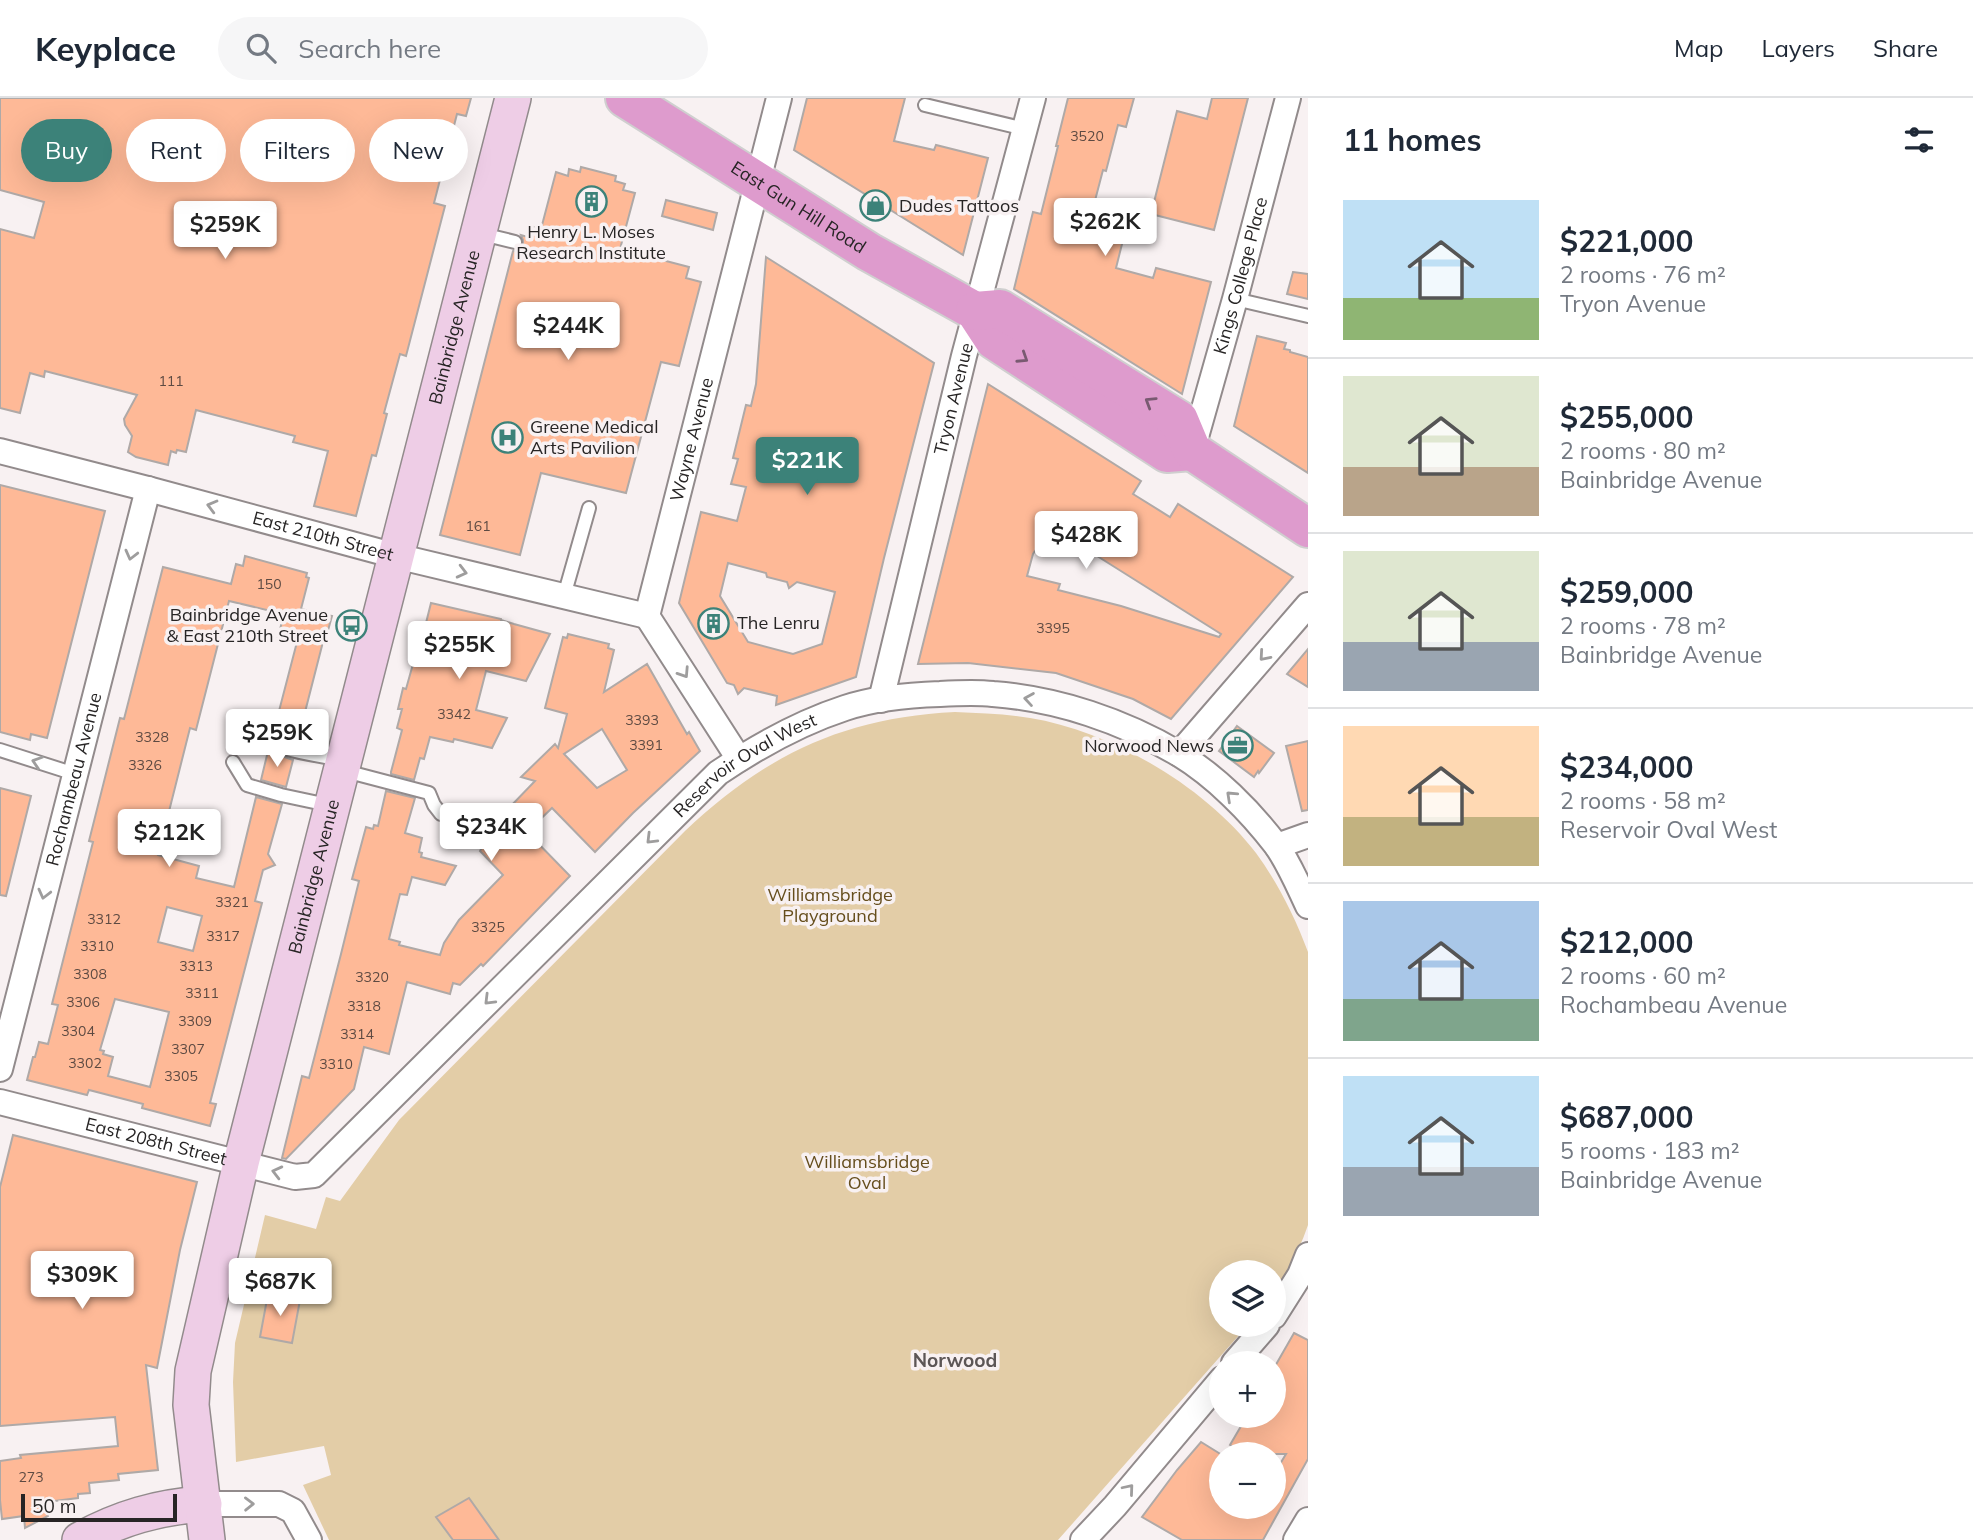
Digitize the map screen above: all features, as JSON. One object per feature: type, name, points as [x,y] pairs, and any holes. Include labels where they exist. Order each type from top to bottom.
[{"type":"main road","name":"Bainbridge Avenue","points":[[207,1540],[191,1405],[193,1371],[241,1163],[513,98]]},
{"type":"main road","name":"East Gun Hill Road","points":[[625,98],[869,252],[975,311],[1000,309],[1179,420],[1192,452]]},
{"type":"main road","points":[[1192,452],[1308,528]]},
{"type":"main road","points":[[80,1540],[111,1525],[156,1510],[204,1504]]},
{"type":"street","name":"Wayne Avenue","points":[[647,616],[779,98]]},
{"type":"street","name":"Tryon Avenue","points":[[881,700],[975,311],[1033,98]]},
{"type":"street","name":"Kings College Place","points":[[1192,452],[1287,98]]},
{"type":"street","name":"East 210th Street","points":[[0,452],[396,556],[647,616]]},
{"type":"street","name":"Rochambeau Avenue","points":[[0,1069],[148,489]]},
{"type":"street","points":[[1179,754],[1308,605]]},
{"type":"street","points":[[647,616],[739,759]]},
{"type":"street","name":"Reservoir Oval West","points":[[314,1174],[718,773],[797,726],[848,707],[918,695],[992,693],[1082,710],[1132,730],[1179,754],[1240,804],[1277,846],[1308,906]]},
{"type":"street","points":[[1277,846],[1308,835]]},
{"type":"street","name":"East 208th Street","points":[[0,1102],[295,1177],[314,1174]]},
{"type":"street","points":[[1286,1297],[1300,1275],[1308,1255]]},
{"type":"street","points":[[1244,1351],[1257,1337]]},
{"type":"street","points":[[1083,1540],[1209,1394]]},
{"type":"street","points":[[204,1504],[279,1504],[292,1511],[309,1540]]},
{"type":"street","points":[[1296,1540],[1308,1520]]},
{"type":"lane","points":[[925,105],[1025,129]]},
{"type":"lane","points":[[478,233],[515,242]]},
{"type":"lane","points":[[1235,299],[1308,316]]},
{"type":"lane","points":[[564,596],[589,508]]},
{"type":"lane","points":[[248,729],[258,738],[269,742],[429,793],[441,814]]},
{"type":"lane","points":[[0,750],[75,774]]},
{"type":"lane","points":[[233,762],[247,785],[332,806]]},
{"type":"green space","name":"Williamsbridge Oval","points":[[955,712],[1030,718],[1092,735],[1124,749],[1184,785],[1211,806],[1256,853],[1272,876],[1308,952],[1308,1225],[1286,1273],[1286,1260],[1209,1260],[1209,1337],[1237,1337],[1225,1351],[1209,1351],[1209,1369],[1058,1540],[329,1540],[303,1485],[331,1475],[324,1446],[236,1462],[233,1382],[235,1343],[265,1215],[316,1229],[326,1197],[340,1201],[399,1120],[685,831],[716,804],[777,761],[809,745],[877,722]]},
{"type":"building","points":[[0,98],[471,98],[466,116],[457,114],[456,119],[369,119],[369,182],[439,182],[434,203],[445,206],[406,356],[400,354],[376,456],[372,455],[356,516],[314,506],[328,451],[293,442],[295,436],[196,410],[186,452],[171,451],[168,465],[136,457],[128,452],[132,436],[124,419],[137,395],[45,371],[44,377],[30,373],[20,413],[0,408],[0,229],[34,238],[44,202],[0,190]]},
{"type":"building","points":[[807,98],[905,98],[894,141],[934,150],[936,145],[988,158],[963,255],[794,150]]},
{"type":"building","points":[[1068,98],[1134,98],[1126,127],[1118,125],[1087,231],[1123,240],[1116,268],[1153,278],[1156,268],[1211,282],[1182,394],[1014,289],[1033,212],[1041,214]]},
{"type":"building","points":[[1212,98],[1248,98],[1214,230],[1151,214],[1177,111],[1207,119]]},
{"type":"building","points":[[581,167],[616,176],[615,181],[625,184],[623,190],[635,193],[620,249],[689,267],[686,278],[701,282],[679,366],[661,362],[626,493],[541,473],[520,555],[440,535],[513,251],[523,245],[521,235],[531,238],[534,227],[541,229],[556,172],[568,176],[569,169],[580,172]]},
{"type":"building","points":[[666,200],[717,213],[713,230],[662,216]]},
{"type":"building","points":[[766,257],[934,363],[856,677],[776,705],[777,696],[744,688],[738,694],[734,685],[727,683],[679,603],[701,512],[737,521],[746,487],[731,484],[738,459],[733,458],[746,405],[751,406],[756,384]],"holes":[[[728,563],[766,573],[767,577],[787,582],[789,588],[797,582],[835,592],[822,644],[793,654],[748,642],[720,596]]]},
{"type":"building","points":[[1293,272],[1308,274],[1308,299],[1287,294]]},
{"type":"building","points":[[1257,336],[1286,343],[1284,349],[1308,357],[1308,473],[1234,426]]},
{"type":"building","points":[[988,384],[1141,481],[1133,494],[1170,517],[1178,504],[1293,577],[1171,719],[1133,699],[1056,673],[968,663],[918,664]],"holes":[[[1051,527],[1221,634],[1219,637],[1121,606],[1058,590],[1060,584],[1027,576],[1033,554]]]},
{"type":"building","points":[[0,485],[105,511],[47,738],[31,734],[30,740],[0,732]]},
{"type":"building","points":[[245,556],[307,573],[306,577],[309,578],[301,609],[332,616],[304,716],[309,726],[298,734],[296,742],[273,734],[297,642],[278,637],[284,614],[229,601],[196,730],[190,728],[158,855],[199,866],[196,878],[234,887],[256,797],[282,804],[268,854],[275,865],[263,870],[255,901],[262,903],[210,1103],[216,1104],[210,1126],[142,1108],[143,1104],[89,1090],[87,1095],[27,1080],[39,1042],[48,1044],[58,1005],[52,1004],[93,842],[89,841],[120,718],[124,719],[163,567],[231,584],[236,564],[243,566]],"holes":[[[167,907],[202,916],[193,951],[158,942]],[[115,999],[169,1012],[150,1087],[108,1076],[113,1057],[100,1050]]]},
{"type":"building","points":[[431,603],[501,619],[550,634],[526,681],[486,671],[476,710],[507,718],[492,748],[454,739],[453,742],[430,737],[414,780],[391,772],[402,730],[397,728],[402,709],[398,709],[403,688],[406,689],[415,657],[418,655]]},
{"type":"building","points":[[568,634],[609,644],[608,648],[614,650],[604,692],[647,664],[687,734],[689,732],[700,751],[595,852],[552,808],[527,832],[570,876],[483,966],[481,964],[460,985],[453,983],[450,994],[407,982],[389,1054],[364,1047],[354,1089],[286,1159],[282,1158],[302,1076],[309,1078],[341,954],[359,881],[352,879],[366,827],[373,829],[374,825],[378,826],[386,791],[415,798],[405,833],[422,838],[419,852],[422,853],[421,857],[456,866],[445,885],[412,877],[407,895],[400,894],[389,939],[400,942],[399,945],[440,955],[444,943],[459,920],[503,875],[480,851],[503,809],[507,810],[535,781],[521,777],[555,744],[558,748],[567,714],[545,708],[563,637],[567,638]],"holes":[[[602,729],[627,770],[597,788],[564,754]]]},
{"type":"building","points":[[1308,649],[1308,687],[1287,674]]},
{"type":"building","points":[[1237,726],[1274,753],[1254,777],[1219,751]]},
{"type":"building","points":[[1308,741],[1308,810],[1302,811],[1286,746]]},
{"type":"building","points":[[268,751],[293,760],[286,787],[261,780]]},
{"type":"building","points":[[0,788],[31,796],[6,896],[0,895]]},
{"type":"building","points":[[13,1135],[197,1182],[180,1250],[157,1368],[146,1365],[158,1470],[118,1474],[119,1480],[89,1483],[90,1493],[78,1494],[78,1498],[46,1502],[48,1516],[25,1528],[24,1516],[2,1519],[0,1461],[21,1458],[20,1455],[118,1446],[115,1417],[0,1426],[0,1187]]},
{"type":"building","points":[[268,1294],[300,1300],[292,1343],[260,1337]]},
{"type":"building","points":[[1294,1333],[1308,1340],[1308,1459],[1286,1499],[1286,1442],[1232,1442],[1240,1428],[1286,1428],[1286,1351],[1284,1351]]},
{"type":"building","points":[[1201,1442],[1209,1447],[1209,1519],[1275,1519],[1263,1540],[1182,1540],[1142,1517]]},
{"type":"building","points":[[469,1498],[499,1540],[453,1540],[436,1517]]},
{"type":"place","name":"Henry L. Moses Research Institute","points":[[591,201]]},
{"type":"place","name":"Dudes Tattoos","points":[[876,206]]},
{"type":"place","name":"Greene Medical Arts Pavilion","points":[[507,437]]},
{"type":"place","name":"The Lenru","points":[[714,623]]},
{"type":"place","name":"Bainbridge Avenue & East 210th Street","points":[[351,625]]},
{"type":"place","name":"Norwood News","points":[[1237,746]]},
{"type":"district","name":"Norwood","points":[[955,1360]]},
{"type":"park label","name":"Williamsbridge Playground","points":[[830,905]]}]
